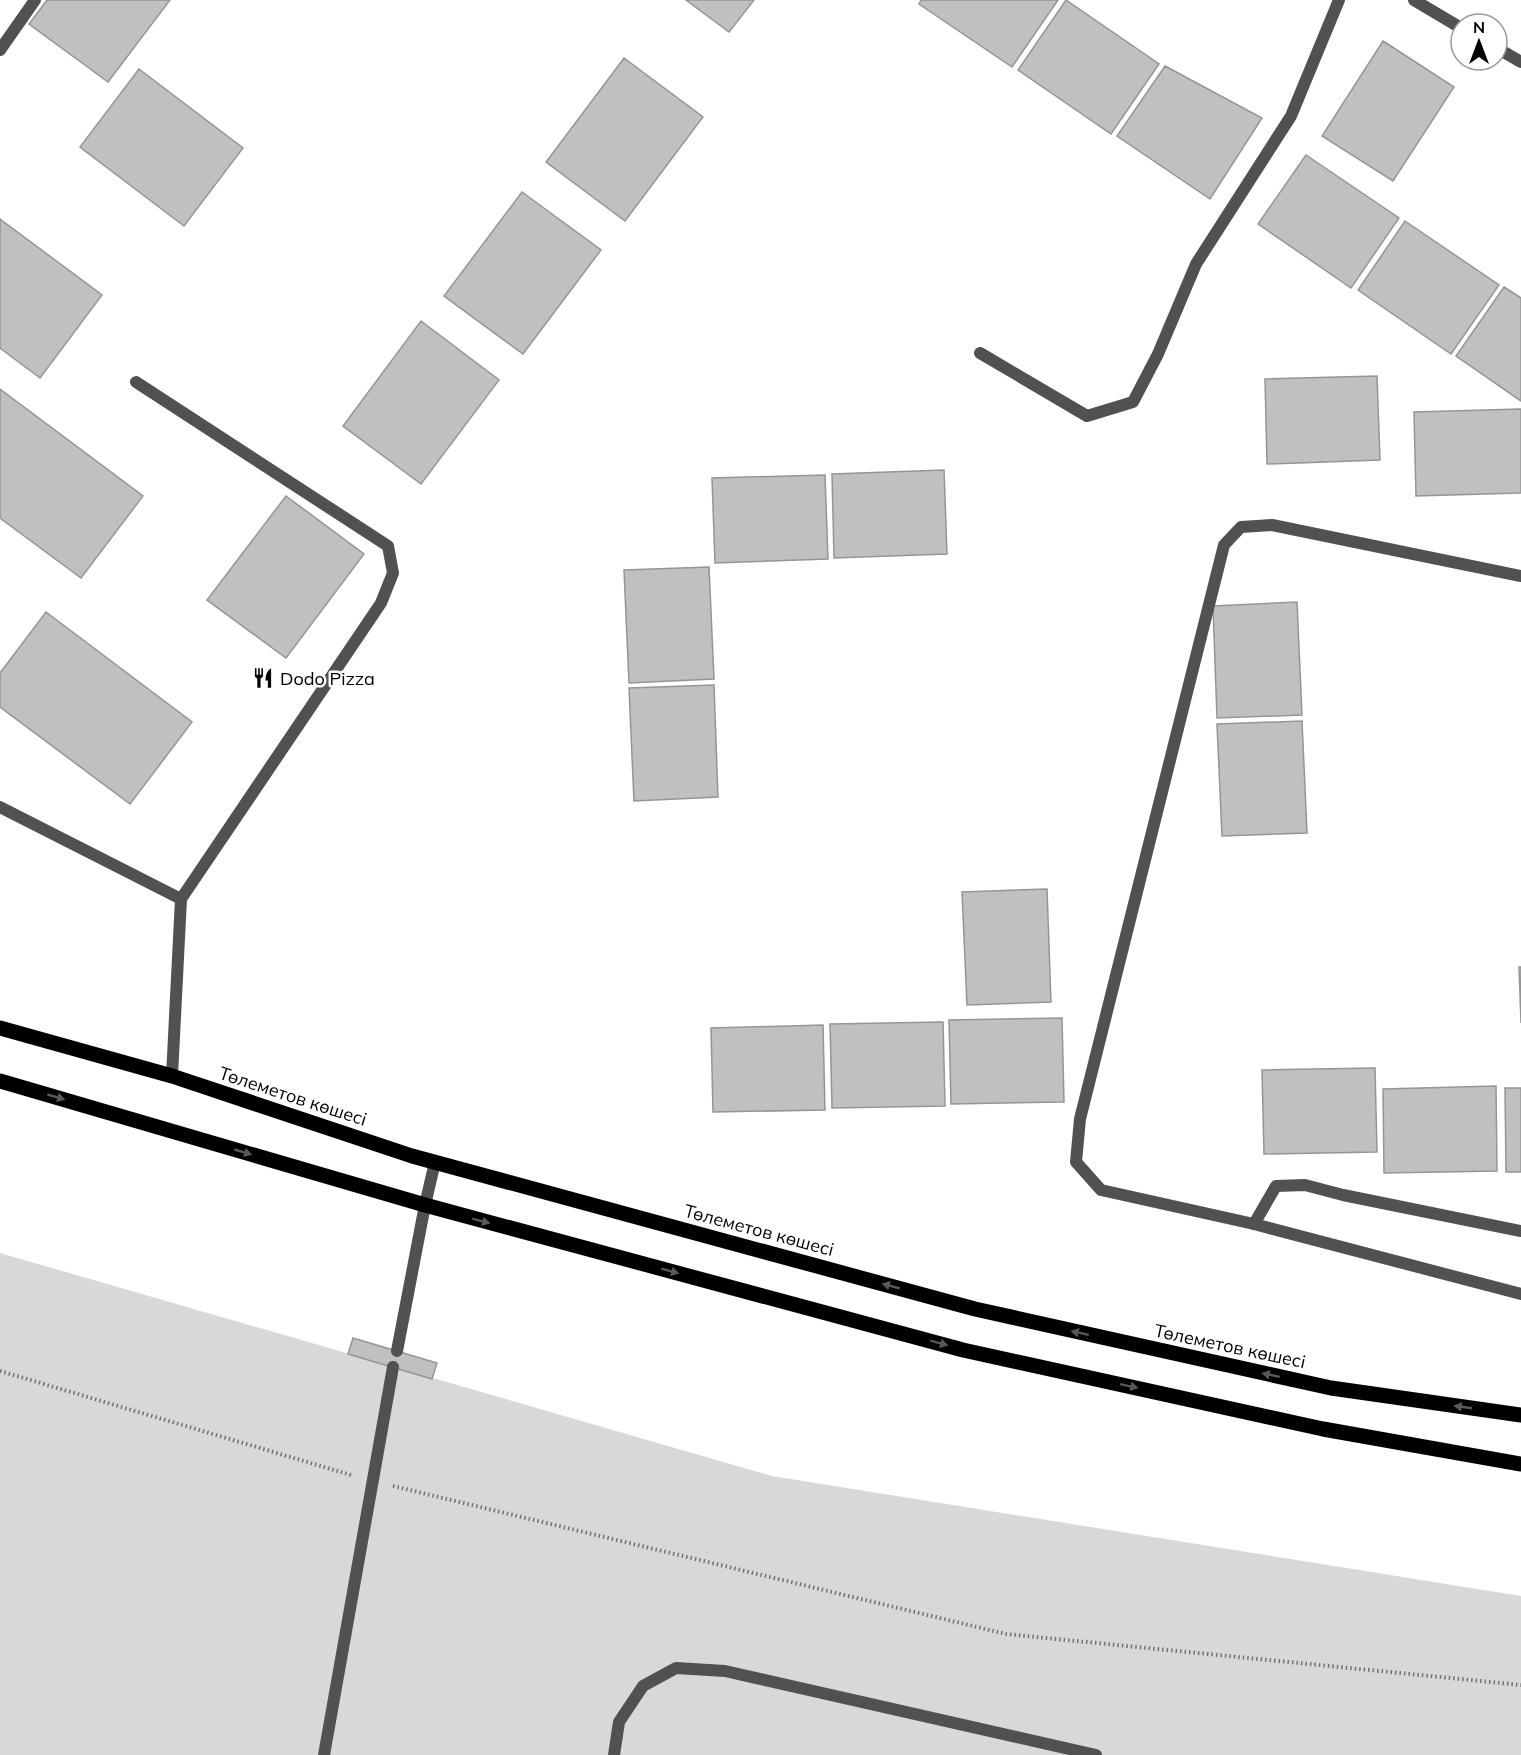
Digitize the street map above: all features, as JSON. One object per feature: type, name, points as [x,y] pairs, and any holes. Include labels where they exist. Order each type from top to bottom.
[{"type":"main road","name":"Төлеметов көшесі","points":[[0,1028],[172,1076],[435,1162],[975,1309],[1331,1388],[1521,1415]]},
{"type":"main road","points":[[0,1081],[425,1205],[963,1350],[1323,1429],[1521,1464]]},
{"type":"street","points":[[0,50],[34,0]]},
{"type":"street","points":[[980,353],[1087,416],[1133,402],[1158,354],[1196,264],[1292,116],[1340,0]]},
{"type":"street","points":[[1414,0],[1449,20]]},
{"type":"street","points":[[136,382],[388,546],[393,573],[381,603],[181,898],[172,1076]]},
{"type":"street","points":[[1521,576],[1272,525],[1241,527],[1224,545],[1080,1119],[1076,1162],[1101,1190],[1254,1224],[1521,1293]]},
{"type":"street","points":[[0,807],[181,898]]},
{"type":"street","points":[[397,1351],[435,1162]]},
{"type":"street","points":[[1254,1224],[1276,1186],[1305,1185],[1343,1196],[1521,1231]]},
{"type":"street","points":[[324,1755],[393,1367]]},
{"type":"street","points":[[614,1755],[619,1722],[643,1686],[675,1668],[725,1671],[1096,1755]]},
{"type":"path","points":[[0,1371],[374,1482],[1006,1634],[1521,1685]]},
{"type":"shaded area","points":[[0,1253],[772,1476],[1521,1596],[1521,1755],[0,1755]]},
{"type":"building","points":[[47,0],[170,0],[108,82],[29,24]]},
{"type":"building","points":[[686,0],[754,0],[729,32]]},
{"type":"building","points":[[921,0],[1058,0],[1012,67],[919,4]]},
{"type":"building","points":[[1066,0],[1159,64],[1111,134],[1018,70]]},
{"type":"building","points":[[1383,41],[1454,87],[1393,181],[1322,136]]},
{"type":"building","points":[[624,58],[703,117],[625,221],[546,162]]},
{"type":"building","points":[[1165,66],[1262,118],[1210,199],[1117,136]]},
{"type":"building","points":[[139,69],[243,148],[184,226],[80,147]]},
{"type":"building","points":[[1306,155],[1399,218],[1351,288],[1258,224]]},
{"type":"building","points":[[522,192],[601,250],[523,354],[444,296]]},
{"type":"building","points":[[0,219],[102,295],[40,378],[0,348]]},
{"type":"building","points":[[1405,221],[1499,285],[1451,354],[1358,290]]},
{"type":"building","points":[[1504,287],[1521,298],[1521,401],[1456,356]]},
{"type":"building","points":[[421,321],[499,380],[421,484],[343,426]]},
{"type":"building","points":[[1377,376],[1380,460],[1267,464],[1265,379]]},
{"type":"building","points":[[0,389],[143,496],[81,578],[0,518]]},
{"type":"building","points":[[1521,409],[1521,493],[1416,496],[1414,412]]},
{"type":"building","points":[[944,470],[947,554],[834,558],[832,474]]},
{"type":"building","points":[[825,475],[828,559],[715,563],[712,478]]},
{"type":"building","points":[[286,496],[364,554],[286,658],[207,600]]},
{"type":"building","points":[[709,567],[714,679],[629,683],[624,570]]},
{"type":"building","points":[[1297,602],[1302,715],[1217,718],[1213,606]]},
{"type":"building","points":[[46,612],[192,722],[130,804],[0,707],[0,673]]},
{"type":"building","points":[[714,685],[718,797],[634,801],[629,688]]},
{"type":"building","points":[[1302,721],[1307,833],[1222,836],[1217,724]]},
{"type":"building","points":[[1047,889],[1051,1002],[967,1005],[962,892]]},
{"type":"building","points":[[1519,967],[1521,967],[1521,1023]]},
{"type":"building","points":[[1062,1018],[1064,1102],[951,1104],[949,1020]]},
{"type":"building","points":[[943,1022],[945,1106],[832,1108],[830,1024]]},
{"type":"building","points":[[823,1025],[825,1110],[713,1112],[711,1028]]},
{"type":"building","points":[[1375,1068],[1377,1152],[1264,1154],[1262,1070]]},
{"type":"building","points":[[1496,1086],[1497,1171],[1384,1173],[1383,1089]]},
{"type":"building","points":[[1505,1088],[1521,1088],[1521,1172],[1506,1172]]},
{"type":"building","points":[[353,1338],[437,1363],[432,1379],[348,1354]]},
{"type":"place","name":"Dodo Pizza","points":[[263,678]]}]
